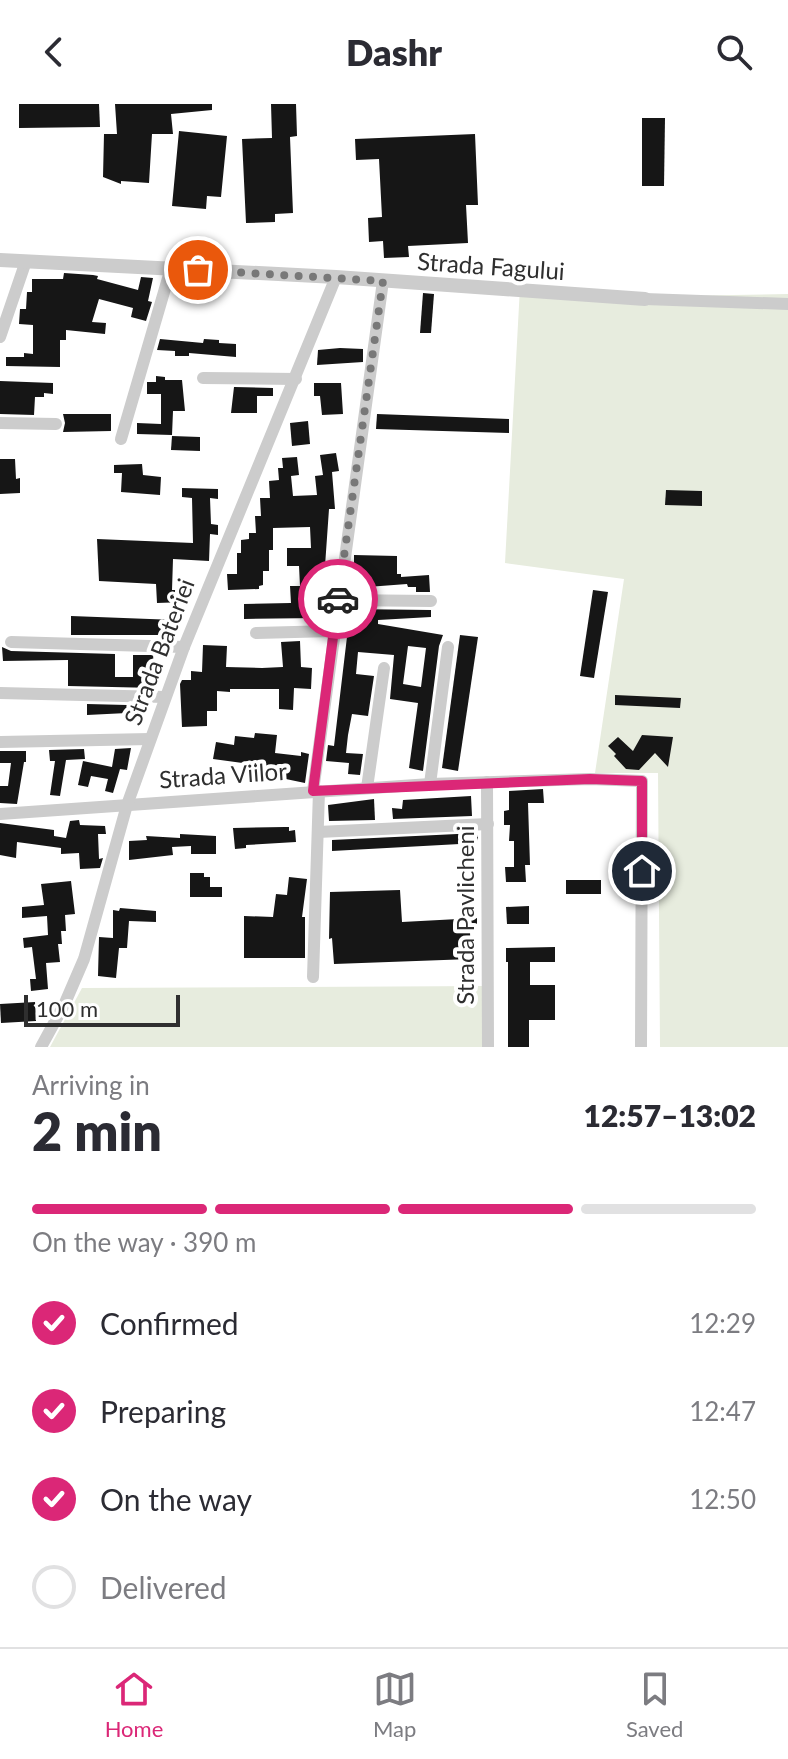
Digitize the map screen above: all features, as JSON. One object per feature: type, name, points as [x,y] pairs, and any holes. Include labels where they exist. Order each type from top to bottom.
[{"type":"street","name":"Strada Fagului","points":[[0,260],[336,277],[645,299],[788,304]]},
{"type":"street","points":[[0,337],[26,261]]},
{"type":"street","points":[[121,439],[171,268]]},
{"type":"street","name":"Strada Bateriei","points":[[41,1047],[84,959],[127,805],[184,647],[336,277]]},
{"type":"street","points":[[313,977],[318,832],[316,791],[337,600],[383,281]]},
{"type":"street","points":[[203,378],[296,379]]},
{"type":"street","points":[[0,423],[56,424]]},
{"type":"street","points":[[337,600],[431,601]]},
{"type":"street","points":[[256,633],[333,631]]},
{"type":"street","points":[[11,642],[184,647]]},
{"type":"street","points":[[430,784],[448,647]]},
{"type":"street","points":[[367,788],[384,668]]},
{"type":"street","points":[[0,693],[165,697]]},
{"type":"street","points":[[0,742],[150,739]]},
{"type":"street","name":"Strada Viilor","points":[[0,814],[430,784],[590,779],[642,781],[641,1047]]},
{"type":"street","name":"Strada Pavlicheni","points":[[487,782],[488,1047]]},
{"type":"street","points":[[318,832],[488,824]]},
{"type":"shaded area","points":[[520,287],[670,296],[788,294],[788,1047],[660,1047],[658,773],[595,773],[624,579],[505,563]]},
{"type":"shaded area","points":[[485,986],[485,1047],[50,1047],[82,988]]},
{"type":"building","points":[[19,104],[99,104],[100,127],[19,128]]},
{"type":"building","points":[[115,104],[212,104],[212,110],[171,114],[173,134],[152,134],[149,183],[121,181],[121,184],[103,177],[104,134],[117,134]]},
{"type":"building","points":[[271,104],[296,104],[297,136],[290,137],[293,213],[275,214],[275,222],[246,223],[242,139],[272,138]]},
{"type":"building","points":[[642,118],[665,118],[664,186],[642,186]]},
{"type":"building","points":[[179,131],[227,136],[221,197],[207,196],[206,209],[172,206]]},
{"type":"building","points":[[475,134],[478,205],[466,205],[468,243],[408,246],[409,257],[384,258],[383,241],[369,242],[368,218],[382,217],[379,159],[356,160],[355,139]]},
{"type":"building","points":[[64,273],[98,276],[97,279],[138,290],[141,277],[153,278],[148,301],[152,302],[146,321],[131,317],[133,308],[99,299],[92,322],[106,323],[105,334],[66,330],[66,340],[60,340],[60,367],[6,366],[6,357],[33,354],[33,325],[19,324],[20,309],[26,309],[27,292],[32,292],[32,279],[63,279]]},
{"type":"building","points":[[423,293],[434,294],[431,333],[420,333]]},
{"type":"building","points":[[160,339],[203,343],[204,339],[236,344],[236,357],[189,353],[189,356],[175,356],[175,351],[157,350]]},
{"type":"building","points":[[363,349],[363,362],[317,365],[318,350]]},
{"type":"building","points":[[156,376],[165,377],[165,380],[182,380],[185,411],[173,411],[172,435],[137,434],[137,423],[161,424],[161,394],[147,394],[147,382],[156,382]]},
{"type":"building","points":[[0,381],[53,383],[53,394],[44,393],[44,397],[35,397],[34,415],[0,414]]},
{"type":"building","points":[[314,383],[341,383],[343,414],[322,415],[320,396],[314,396]]},
{"type":"building","points":[[234,387],[273,388],[273,396],[257,396],[257,413],[231,413]]},
{"type":"building","points":[[63,414],[111,414],[111,431],[63,432]]},
{"type":"building","points":[[377,414],[509,419],[509,433],[376,429]]},
{"type":"building","points":[[308,421],[310,444],[292,446],[290,423]]},
{"type":"building","points":[[172,436],[200,437],[200,451],[171,450]]},
{"type":"building","points":[[336,453],[339,471],[332,472],[335,509],[329,509],[325,566],[319,566],[319,618],[244,619],[244,604],[291,603],[290,586],[300,586],[299,566],[287,566],[287,548],[311,548],[310,527],[273,528],[273,550],[269,550],[269,571],[263,571],[263,585],[259,589],[228,590],[227,574],[237,574],[237,553],[241,553],[241,540],[249,539],[249,533],[256,533],[255,516],[261,516],[260,498],[270,498],[269,481],[279,480],[278,468],[283,468],[282,458],[297,457],[299,475],[291,476],[293,496],[317,495],[315,476],[323,475],[320,455]]},
{"type":"building","points":[[0,459],[15,459],[20,493],[0,494]]},
{"type":"building","points":[[142,464],[143,475],[161,477],[160,495],[121,492],[122,473],[114,473],[114,465]]},
{"type":"building","points":[[182,488],[218,489],[218,499],[210,498],[211,524],[218,525],[218,535],[210,534],[209,561],[173,559],[172,590],[184,590],[185,602],[157,603],[156,584],[99,581],[97,539],[193,543],[192,498],[182,497]]},
{"type":"building","points":[[666,490],[702,491],[702,506],[665,505]]},
{"type":"building","points":[[354,555],[397,556],[397,574],[401,577],[429,575],[430,592],[416,592],[416,587],[408,587],[407,584],[354,588]]},
{"type":"building","points":[[593,590],[608,592],[594,678],[580,676]]},
{"type":"building","points":[[347,609],[431,610],[431,617],[378,620],[378,624],[443,635],[423,771],[409,768],[418,703],[390,699],[394,655],[358,652],[356,674],[374,676],[368,716],[352,714],[348,735],[346,753],[363,754],[360,775],[348,774],[349,763],[326,761],[328,745],[334,746],[349,620],[346,621]],"holes":[[[408,646],[426,648],[421,687],[403,684]]]},
{"type":"building","points":[[71,616],[176,620],[176,635],[71,635]]},
{"type":"building","points":[[460,635],[478,637],[458,771],[442,768]]},
{"type":"building","points":[[300,641],[301,667],[312,668],[311,689],[294,688],[293,710],[279,709],[279,689],[230,689],[230,692],[217,691],[217,711],[207,711],[207,726],[182,727],[180,684],[182,680],[191,680],[191,671],[202,672],[203,645],[227,646],[226,667],[262,668],[283,667],[281,642]]},
{"type":"building","points":[[2,647],[11,651],[115,654],[115,677],[133,677],[133,655],[153,655],[156,688],[68,686],[68,660],[3,661]]},
{"type":"building","points":[[615,695],[681,698],[680,708],[615,705]]},
{"type":"building","points":[[87,704],[127,705],[127,713],[87,715]]},
{"type":"building","points":[[255,733],[277,735],[275,753],[309,754],[305,783],[281,776],[249,775],[250,764],[213,759],[216,742],[234,745],[235,736],[254,738]]},
{"type":"building","points":[[642,735],[673,737],[668,767],[655,753],[639,770],[626,769],[608,746],[618,737],[633,751]]},
{"type":"building","points":[[131,748],[127,770],[120,769],[113,793],[105,791],[108,779],[91,776],[88,787],[78,785],[83,761],[112,767],[115,749]]},
{"type":"building","points":[[84,749],[85,759],[66,760],[60,796],[50,795],[55,761],[50,761],[49,750]]},
{"type":"building","points":[[0,751],[26,751],[17,804],[0,803],[0,786],[8,786],[11,763],[0,763]]},
{"type":"building","points":[[543,789],[544,803],[528,803],[530,865],[525,865],[526,882],[506,882],[505,867],[514,867],[514,841],[509,841],[510,825],[504,825],[504,811],[509,810],[509,791]]},
{"type":"building","points":[[471,796],[472,816],[393,819],[392,808],[402,809],[403,800]]},
{"type":"building","points":[[374,799],[375,820],[329,821],[328,805]]},
{"type":"building","points":[[79,820],[80,825],[105,826],[106,834],[98,834],[99,859],[103,858],[100,868],[80,869],[79,853],[61,854],[61,848],[17,842],[16,858],[0,855],[0,823],[54,830],[54,836],[66,838],[70,821]]},
{"type":"building","points":[[289,827],[289,831],[295,830],[296,842],[246,845],[246,848],[235,849],[233,828]]},
{"type":"building","points":[[478,833],[478,843],[332,851],[332,840]]},
{"type":"building","points":[[180,834],[216,836],[216,854],[191,854],[191,846],[172,847],[173,855],[129,860],[129,841],[147,840],[146,836],[180,838]]},
{"type":"building","points":[[190,873],[204,873],[204,877],[210,877],[210,887],[222,887],[222,897],[190,897]]},
{"type":"building","points":[[289,877],[307,879],[302,917],[305,917],[305,958],[244,958],[244,916],[273,917],[276,894],[287,895]]},
{"type":"building","points":[[566,880],[601,880],[601,894],[566,894]]},
{"type":"building","points":[[71,881],[75,914],[65,915],[66,931],[61,931],[62,944],[58,944],[60,962],[46,963],[48,989],[31,991],[30,979],[36,979],[32,947],[24,948],[23,938],[48,935],[47,916],[22,918],[22,907],[44,905],[41,884]]},
{"type":"building","points":[[400,890],[402,922],[477,918],[477,932],[470,932],[471,959],[334,964],[332,938],[329,939],[330,892]]},
{"type":"building","points":[[529,906],[529,924],[507,924],[506,907]]},
{"type":"building","points":[[120,908],[156,911],[156,922],[129,921],[127,948],[119,948],[116,978],[98,976],[99,937],[113,938],[113,910],[119,911]]},
{"type":"building","points":[[555,947],[555,962],[530,962],[530,985],[555,985],[555,1020],[529,1020],[529,1047],[508,1047],[506,948]]},
{"type":"building","points":[[35,1002],[36,1021],[1,1023],[0,1004]]},
{"type":"way so far","points":[[198,270],[383,281],[338,599]]},
{"type":"route","points":[[338,599],[313,791],[590,779],[642,781],[642,871]]}]
